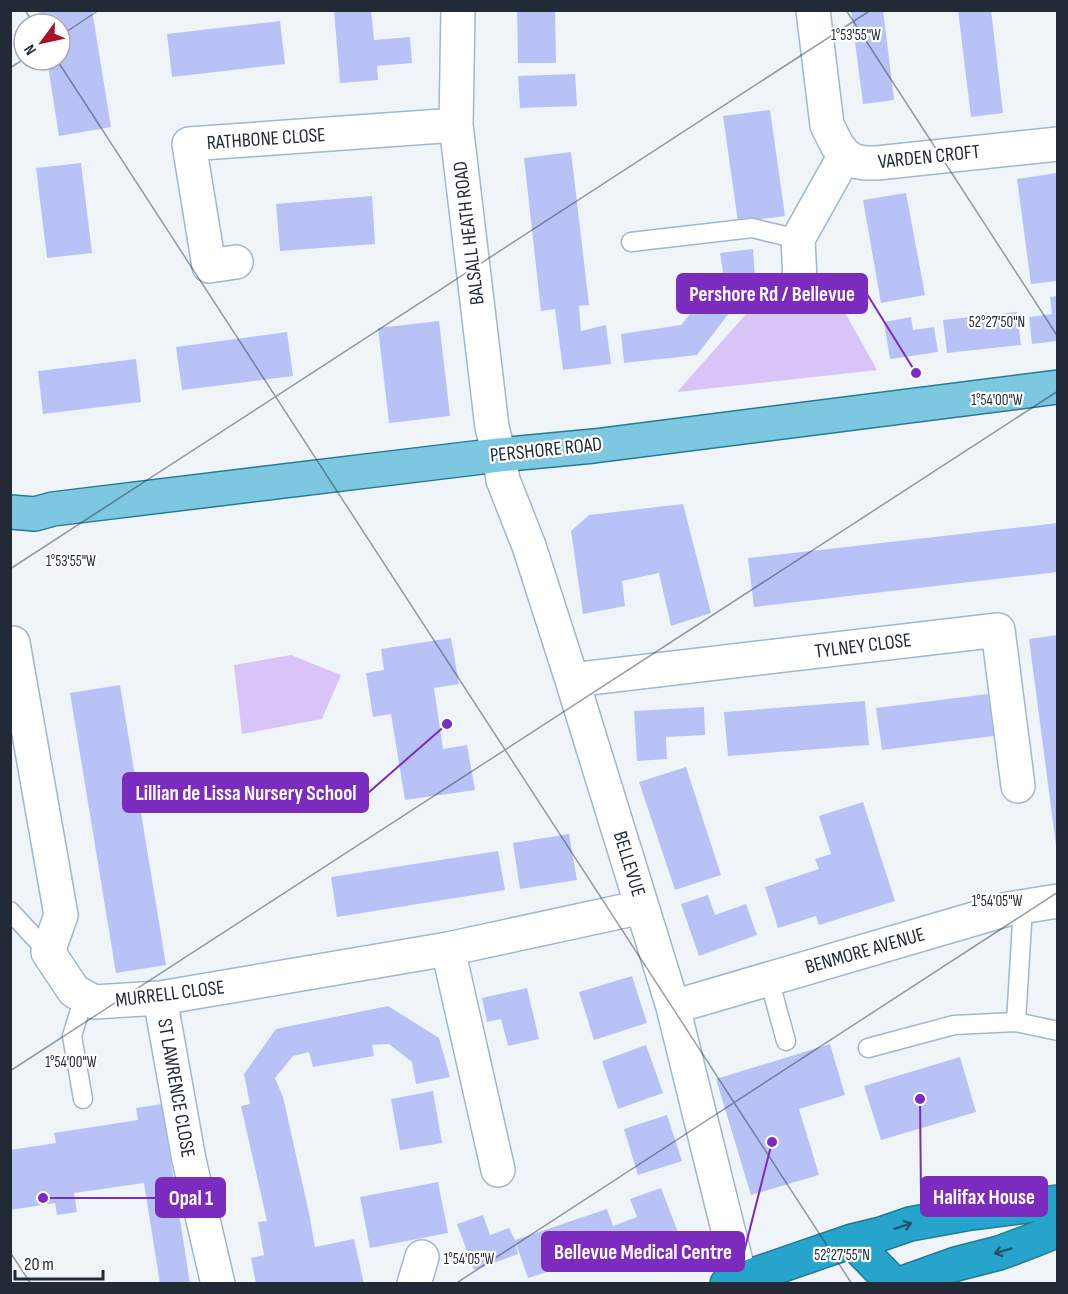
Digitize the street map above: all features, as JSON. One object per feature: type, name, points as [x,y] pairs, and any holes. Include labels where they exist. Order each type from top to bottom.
[{"type":"highway","points":[[734,1281],[909,1224],[1058,1202]]},
{"type":"highway","points":[[900,1284],[956,1264],[999,1253],[1058,1230]]},
{"type":"highway","points":[[852,1241],[894,1284]]},
{"type":"main road","name":"PERSHORE ROAD","points":[[18,519],[53,509],[499,455],[594,446],[1058,387]]},
{"type":"street","name":"BALSALL HEATH ROAD","points":[[458,10],[456,125],[492,427],[499,455]]},
{"type":"street","points":[[800,280],[798,239],[845,155],[827,125],[813,10]]},
{"type":"street","name":"RATHBONE CLOSE","points":[[236,262],[209,266],[189,144],[456,125]]},
{"type":"street","name":"VARDEN CROFT","points":[[845,155],[854,161],[877,164],[1058,144]]},
{"type":"street","name":"BELLEVUE","points":[[499,455],[504,480],[529,546],[572,680],[673,1007],[734,1281]]},
{"type":"street","name":"TYLNEY CLOSE","points":[[572,680],[998,630],[1018,786]]},
{"type":"street","points":[[13,643],[61,915],[48,952],[74,991],[84,997]]},
{"type":"street","name":"BENMORE AVENUE","points":[[673,1007],[1008,909],[1058,901]]},
{"type":"street","name":"MURRELL CLOSE","points":[[84,997],[94,1002],[160,998],[448,949],[642,907]]},
{"type":"street","points":[[448,949],[498,1170]]},
{"type":"street","name":"ST LAWRENCE CLOSE","points":[[160,998],[189,1160],[218,1284]]},
{"type":"lane","points":[[631,242],[752,228],[798,239]]},
{"type":"lane","points":[[1016,1022],[1023,907]]},
{"type":"lane","points":[[10,911],[48,952]]},
{"type":"lane","points":[[769,979],[786,1041]]},
{"type":"lane","points":[[83,1098],[72,1036],[84,997]]},
{"type":"lane","points":[[868,1048],[954,1024],[1016,1022],[1058,1031]]},
{"type":"shaded area","points":[[778,278],[801,303],[834,293],[877,370],[677,392]]},
{"type":"shaded area","points":[[291,655],[341,675],[322,719],[242,734],[234,665]]},
{"type":"building","points":[[39,10],[92,10],[111,127],[59,136],[49,72],[72,72],[72,12],[39,12]]},
{"type":"building","points":[[334,10],[371,10],[374,40],[410,37],[412,63],[377,66],[378,80],[340,83]]},
{"type":"building","points":[[517,10],[555,10],[556,63],[518,63]]},
{"type":"building","points":[[851,10],[883,10],[894,100],[863,104]]},
{"type":"building","points":[[958,10],[991,10],[1003,113],[971,117]]},
{"type":"building","points":[[280,21],[285,64],[172,77],[167,34]]},
{"type":"building","points":[[575,74],[577,106],[520,108],[518,76]]},
{"type":"building","points":[[770,110],[785,216],[738,222],[723,116]]},
{"type":"building","points":[[571,152],[589,305],[579,306],[581,331],[606,325],[611,364],[563,370],[555,309],[541,311],[524,158]]},
{"type":"building","points":[[81,163],[92,253],[47,258],[36,168]]},
{"type":"building","points":[[1057,173],[1058,281],[1031,284],[1017,179]]},
{"type":"building","points":[[906,193],[925,295],[881,303],[863,200]]},
{"type":"building","points":[[372,196],[375,244],[280,251],[276,204]]},
{"type":"building","points":[[753,249],[755,279],[697,355],[624,363],[621,334],[681,325],[723,273],[720,253]]},
{"type":"building","points":[[1058,296],[1058,341],[1032,344],[1029,317],[1052,314],[1050,297]]},
{"type":"building","points":[[1017,312],[1021,345],[947,353],[943,320]]},
{"type":"building","points":[[911,317],[913,330],[934,327],[938,352],[890,359],[884,322]]},
{"type":"building","points":[[439,321],[450,416],[389,423],[378,328]]},
{"type":"building","points":[[287,332],[293,376],[182,390],[176,347]]},
{"type":"building","points":[[136,359],[141,402],[43,414],[38,371]]},
{"type":"building","points":[[683,504],[711,613],[671,626],[659,573],[622,581],[625,606],[583,614],[571,531],[589,515]]},
{"type":"building","points":[[1058,523],[1058,572],[754,607],[748,558]]},
{"type":"building","points":[[1058,635],[1058,845],[1056,845],[1029,639]]},
{"type":"building","points":[[451,638],[459,684],[434,688],[443,749],[467,745],[475,790],[405,800],[391,714],[373,717],[366,673],[384,670],[381,649]]},
{"type":"building","points":[[120,685],[166,965],[116,973],[70,693]]},
{"type":"building","points":[[988,694],[994,736],[882,750],[876,708]]},
{"type":"building","points":[[865,701],[869,745],[728,756],[724,712]]},
{"type":"building","points":[[704,707],[705,735],[666,737],[667,759],[637,761],[634,711]]},
{"type":"building","points":[[686,767],[721,875],[675,890],[639,782]]},
{"type":"building","points":[[863,802],[895,901],[819,925],[816,916],[778,928],[765,887],[819,869],[815,859],[831,854],[819,816]]},
{"type":"building","points":[[569,834],[577,880],[520,889],[513,843]]},
{"type":"building","points":[[498,851],[505,890],[337,917],[331,877]]},
{"type":"building","points":[[708,895],[715,915],[746,904],[757,935],[699,956],[681,904]]},
{"type":"building","points":[[632,976],[647,1023],[594,1040],[579,992]]},
{"type":"building","points":[[527,988],[539,1039],[508,1046],[501,1019],[487,1022],[482,998]]},
{"type":"building","points":[[388,1006],[439,1038],[450,1077],[416,1084],[412,1062],[389,1044],[372,1045],[374,1056],[313,1067],[309,1052],[293,1056],[275,1078],[283,1097],[315,1247],[354,1239],[364,1284],[256,1284],[251,1258],[264,1255],[258,1222],[267,1221],[241,1106],[250,1104],[244,1074],[276,1029]]},
{"type":"building","points":[[830,1044],[845,1095],[799,1109],[819,1175],[751,1195],[716,1079]]},
{"type":"building","points":[[646,1045],[663,1093],[618,1109],[602,1061]]},
{"type":"building","points":[[960,1057],[976,1112],[881,1140],[864,1086]]},
{"type":"building","points":[[433,1091],[442,1143],[400,1150],[391,1099]]},
{"type":"building","points":[[162,1104],[190,1284],[160,1284],[144,1183],[74,1193],[77,1212],[57,1215],[55,1203],[10,1210],[10,1150],[56,1143],[54,1133],[138,1120],[136,1108]]},
{"type":"building","points":[[667,1115],[682,1161],[638,1175],[624,1129]]},
{"type":"building","points":[[438,1182],[448,1233],[370,1248],[360,1197]]},
{"type":"building","points":[[661,1188],[679,1235],[625,1256],[615,1230],[620,1249],[528,1278],[515,1241],[518,1254],[474,1270],[457,1224],[483,1215],[490,1235],[509,1228],[515,1240],[607,1209],[613,1226],[637,1217],[630,1199]]},
{"type":"place","name":"Pershore Rd / Bellevue","points":[[916,373]]},
{"type":"place","name":"Lillian de Lissa Nursery School","points":[[447,724]]},
{"type":"place","name":"Halifax House","points":[[920,1099]]},
{"type":"place","name":"Bellevue Medical Centre","points":[[772,1142]]},
{"type":"place","name":"Opal 1","points":[[43,1198]]}]
